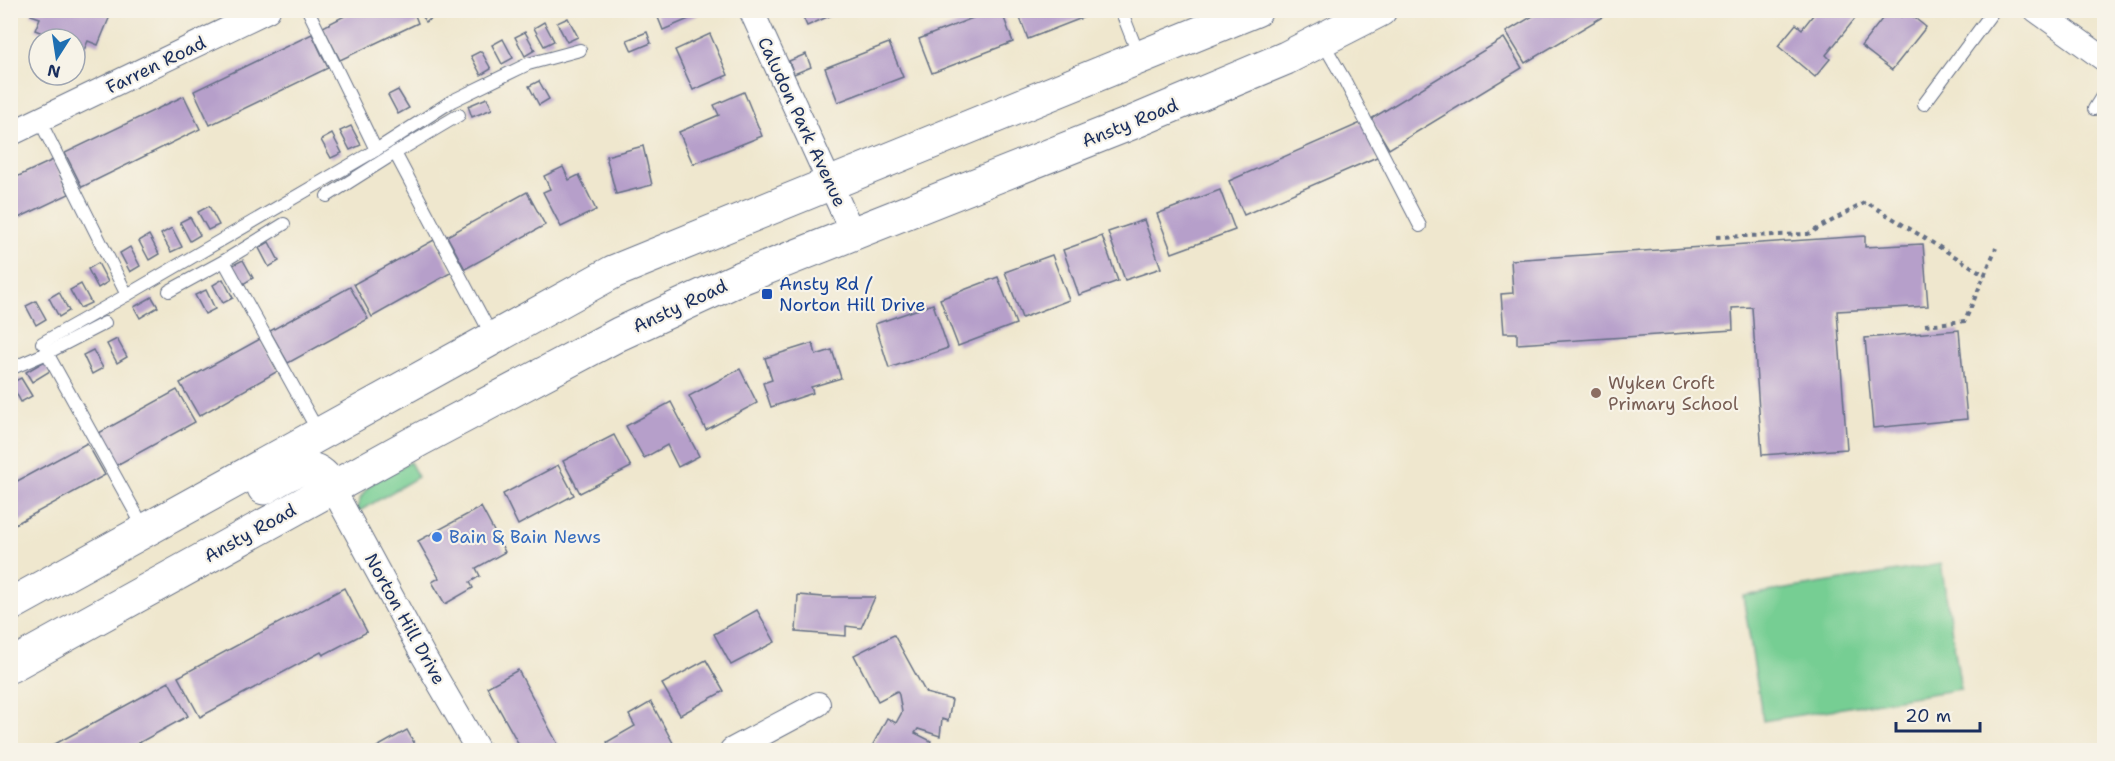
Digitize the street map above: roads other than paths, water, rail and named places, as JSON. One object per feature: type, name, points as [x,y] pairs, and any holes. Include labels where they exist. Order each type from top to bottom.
[{"type":"highway","points":[[10,605],[613,272],[1256,10]]},
{"type":"highway","name":"Ansty Road","points":[[10,666],[332,487],[619,334],[741,278],[1134,122],[1287,58],[1380,10]]},
{"type":"highway","points":[[86,562],[143,544],[248,497],[296,471],[312,468],[325,476],[332,487]]},
{"type":"street","name":"Farren Road","points":[[10,135],[268,10]]},
{"type":"street","name":"Caludon Park Avenue","points":[[751,10],[853,234]]},
{"type":"street","points":[[2036,10],[2104,59]]},
{"type":"street","name":"Norton Hill Drive","points":[[332,487],[423,655],[478,750]]},
{"type":"street","points":[[732,750],[818,704]]},
{"type":"lane","points":[[308,10],[376,150]]},
{"type":"lane","points":[[1121,10],[1140,57]]},
{"type":"lane","points":[[1924,104],[1994,10]]},
{"type":"lane","points":[[1322,40],[1420,226]]},
{"type":"lane","points":[[10,369],[127,295],[376,150],[462,97],[528,64],[580,50]]},
{"type":"lane","points":[[2094,109],[2104,93]]},
{"type":"lane","points":[[327,196],[459,115]]},
{"type":"lane","points":[[40,120],[127,295]]},
{"type":"lane","points":[[395,153],[493,337]]},
{"type":"lane","points":[[169,291],[284,224]]},
{"type":"lane","points":[[224,261],[319,434]]},
{"type":"lane","points":[[44,348],[105,323]]},
{"type":"lane","points":[[44,348],[145,530]]},
{"type":"place","name":"Ansty Rd / Norton Hill Drive","points":[[767,294]]},
{"type":"place","name":"Wyken Croft Primary School","points":[[1596,393]]},
{"type":"place","name":"Bain & Bain News","points":[[437,537]]}]
